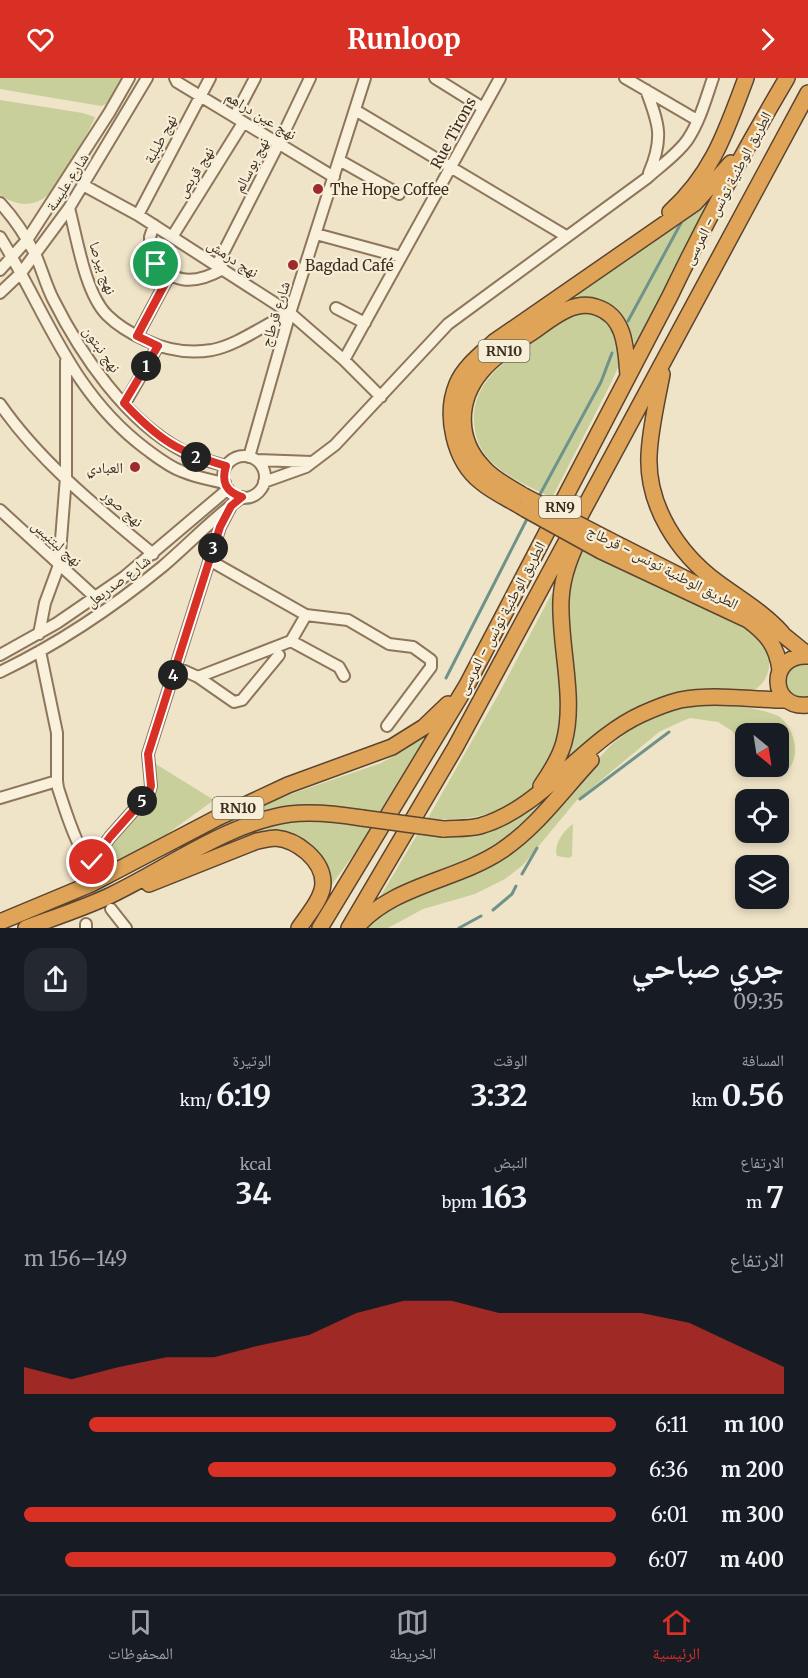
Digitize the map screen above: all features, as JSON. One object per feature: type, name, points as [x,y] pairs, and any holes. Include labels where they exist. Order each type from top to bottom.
[{"type":"highway","points":[[616,257],[677,205],[699,180],[717,153],[746,78]]},
{"type":"highway","name":"الطريق الوطنية تونس - المرسى","points":[[320,928],[467,685],[762,120],[787,78]]},
{"type":"highway","name":"الطريق الوطنية تونس - المرسى","points":[[349,928],[455,748],[808,93]]},
{"type":"highway","points":[[525,502],[481,482],[467,469],[458,452],[451,426],[456,385],[475,360],[494,342],[695,203],[724,173],[762,120]]},
{"type":"highway","name":"الطريق الوطنية تونس - قرطاج","points":[[628,376],[626,343],[620,326],[610,314],[597,307],[583,305],[561,312],[502,352],[481,371],[471,386],[464,404],[463,424],[467,442],[484,469],[525,502],[604,545],[752,612],[808,655]]},
{"type":"highway","points":[[665,360],[651,434],[649,459],[658,507],[678,544],[690,558],[716,581],[769,619],[782,633]]},
{"type":"highway","points":[[526,802],[541,786],[565,741],[567,693],[561,600],[563,579],[570,556],[589,517],[597,484]]},
{"type":"highway","points":[[604,545],[748,620],[765,633],[775,647],[780,670],[778,686],[786,700]]},
{"type":"highway","name":"الطريق الوطنية تونس - قرطاج","points":[[780,670],[792,658],[808,655]]},
{"type":"highway","name":"RN10","points":[[0,922],[91,885],[225,814],[288,785],[392,747],[424,727],[467,685]]},
{"type":"highway","name":"RN10","points":[[26,928],[109,903],[212,842],[255,822],[289,814],[320,812],[443,829],[479,826],[500,818],[526,802],[607,735],[640,715],[680,700],[715,697],[786,700],[797,706],[808,705]]},
{"type":"highway","points":[[356,928],[379,907],[411,891],[482,862],[519,838],[611,739],[640,715]]},
{"type":"highway","points":[[109,903],[141,887],[241,846],[276,838],[294,843],[306,852],[320,872],[323,883],[320,894],[302,928]]},
{"type":"highway","points":[[302,928],[372,843]]},
{"type":"street","name":"شارع عليسة","points":[[0,270],[27,240],[129,78]]},
{"type":"street","name":"شارع عليسة","points":[[0,293],[21,273],[69,208],[147,78]]},
{"type":"street","name":"نهج عين دراهم","points":[[175,78],[177,82],[200,97],[334,177]]},
{"type":"street","name":"نهج طبلبة","points":[[138,214],[210,78]]},
{"type":"street","name":"نهج قربص","points":[[172,237],[239,119],[255,78]]},
{"type":"street","name":"نهج بوسالم","points":[[220,267],[310,78]]},
{"type":"street","name":"شارع قرطاج","points":[[253,458],[290,313],[365,78]]},
{"type":"street","points":[[435,78],[483,108]]},
{"type":"street","name":"Rue Tirons","points":[[344,360],[500,78]]},
{"type":"street","points":[[625,78],[698,120]]},
{"type":"street","points":[[264,482],[297,471],[335,445],[448,324],[647,178],[687,140],[698,120],[713,78]]},
{"type":"street","points":[[646,90],[660,132],[657,155],[647,178]]},
{"type":"street","points":[[355,110],[566,236]]},
{"type":"street","points":[[339,160],[399,194]]},
{"type":"street","name":"نهج درمش","points":[[83,185],[138,214],[290,313],[344,360],[381,397]]},
{"type":"street","name":"نهج نبتون","points":[[0,203],[27,240],[52,297],[74,337],[99,374],[124,403],[154,432],[186,453],[226,466]]},
{"type":"street","name":"نهج بيرصا","points":[[69,208],[84,269],[97,300],[106,314],[137,336],[158,346],[183,352],[212,350],[232,344],[266,323],[290,313]]},
{"type":"street","points":[[154,225],[150,237],[150,255],[169,276],[182,280],[197,279],[220,267]]},
{"type":"street","points":[[316,234],[401,258]]},
{"type":"street","points":[[0,237],[66,360],[82,383],[119,426],[180,471],[226,486],[234,495],[242,497],[256,494],[264,482],[265,474],[262,466],[253,458]]},
{"type":"street","points":[[137,336],[169,276]]},
{"type":"street","points":[[336,308],[365,323]]},
{"type":"street","points":[[124,403],[158,346]]},
{"type":"street","points":[[39,633],[45,603],[59,566],[66,477],[66,360]]},
{"type":"street","name":"نهج صور","points":[[0,404],[37,448],[66,477],[153,554]]},
{"type":"street","points":[[226,486],[224,475],[226,466],[236,458],[312,462]]},
{"type":"street","name":"شارع صدربعل","points":[[4,653],[96,598],[153,554],[226,486]]},
{"type":"street","name":"شارع صدربعل","points":[[0,672],[65,637],[135,590],[242,497]]},
{"type":"street","points":[[40,651],[57,733],[58,788],[80,848],[87,860],[92,862],[110,837],[149,793],[151,786],[148,754],[220,527],[231,506]]},
{"type":"street","name":"نهج لبتنيس","points":[[0,510],[96,598]]},
{"type":"street","points":[[209,560],[306,615],[348,621],[389,644],[413,647],[431,660],[431,667],[387,726]]},
{"type":"street","points":[[198,677],[291,641],[306,615]]},
{"type":"street","points":[[291,641],[339,668],[344,676]]},
{"type":"street","points":[[0,642],[4,653],[18,663]]},
{"type":"street","points":[[176,667],[198,677],[234,702],[242,700],[279,655]]},
{"type":"street","points":[[0,798],[57,782]]},
{"type":"street","points":[[109,903],[126,928]]},
{"type":"green space","points":[[0,78],[122,78],[109,103],[101,106],[0,89]]},
{"type":"green space","points":[[0,100],[83,113],[95,117],[65,174],[48,195],[39,201],[28,204],[15,202],[0,195]]},
{"type":"green space","points":[[715,193],[635,347],[628,325],[614,309],[595,300],[572,298],[667,232]]},
{"type":"green space","points":[[582,313],[592,313],[604,318],[616,330],[621,361],[552,498],[509,476],[488,459],[476,436],[475,405],[479,393],[502,364],[551,328]]},
{"type":"green space","points":[[581,546],[757,635],[766,648],[769,662],[769,670],[762,683],[756,689],[692,690],[659,701],[626,721],[566,765],[575,718],[568,595],[569,582]]},
{"type":"green space","points":[[554,593],[561,717],[553,755],[543,774],[513,803],[494,812],[451,819],[428,818],[497,697]]},
{"type":"green space","points":[[808,662],[808,700],[789,696],[783,678],[794,664]]},
{"type":"green space","points":[[711,704],[737,706],[772,714],[780,717],[785,723],[735,723],[735,735],[718,722],[690,718],[659,732],[576,801],[523,865],[505,879],[475,894],[423,909],[388,928],[366,928],[381,912],[500,855],[612,744],[641,722],[678,706]]},
{"type":"green space","points":[[789,727],[794,739],[793,761],[789,769]]},
{"type":"green space","points":[[431,731],[374,827],[330,887],[295,839],[197,859],[189,843],[249,812],[291,794],[381,763]]},
{"type":"green space","points":[[151,761],[214,800],[148,848],[93,875],[94,857],[148,796]]},
{"type":"green space","points":[[573,773],[506,843],[377,902],[418,833],[467,834],[504,825],[536,804]]},
{"type":"green space","points":[[573,824],[572,856],[569,858],[557,856],[560,838]]},
{"type":"waterway","points":[[628,321],[681,223]]},
{"type":"waterway","points":[[538,498],[601,382],[612,353]]},
{"type":"waterway","points":[[446,678],[528,517]]},
{"type":"waterway","points":[[580,799],[669,732]]},
{"type":"waterway","points":[[522,874],[537,848]]},
{"type":"waterway","points":[[493,910],[512,894],[516,886]]},
{"type":"waterway","points":[[459,928],[481,916]]},
{"type":"place","name":"The Hope Coffee","points":[[318,189]]},
{"type":"place","name":"Bagdad Café","points":[[293,265]]},
{"type":"place","name":"العبادي","points":[[135,467]]},
{"type":"route","points":[[92,862],[110,837],[151,790],[148,754],[220,527],[231,506],[242,497],[234,495],[228,489],[224,475],[226,466],[186,453],[174,446],[154,432],[124,403],[158,346],[137,336],[169,276],[156,264]]}]
